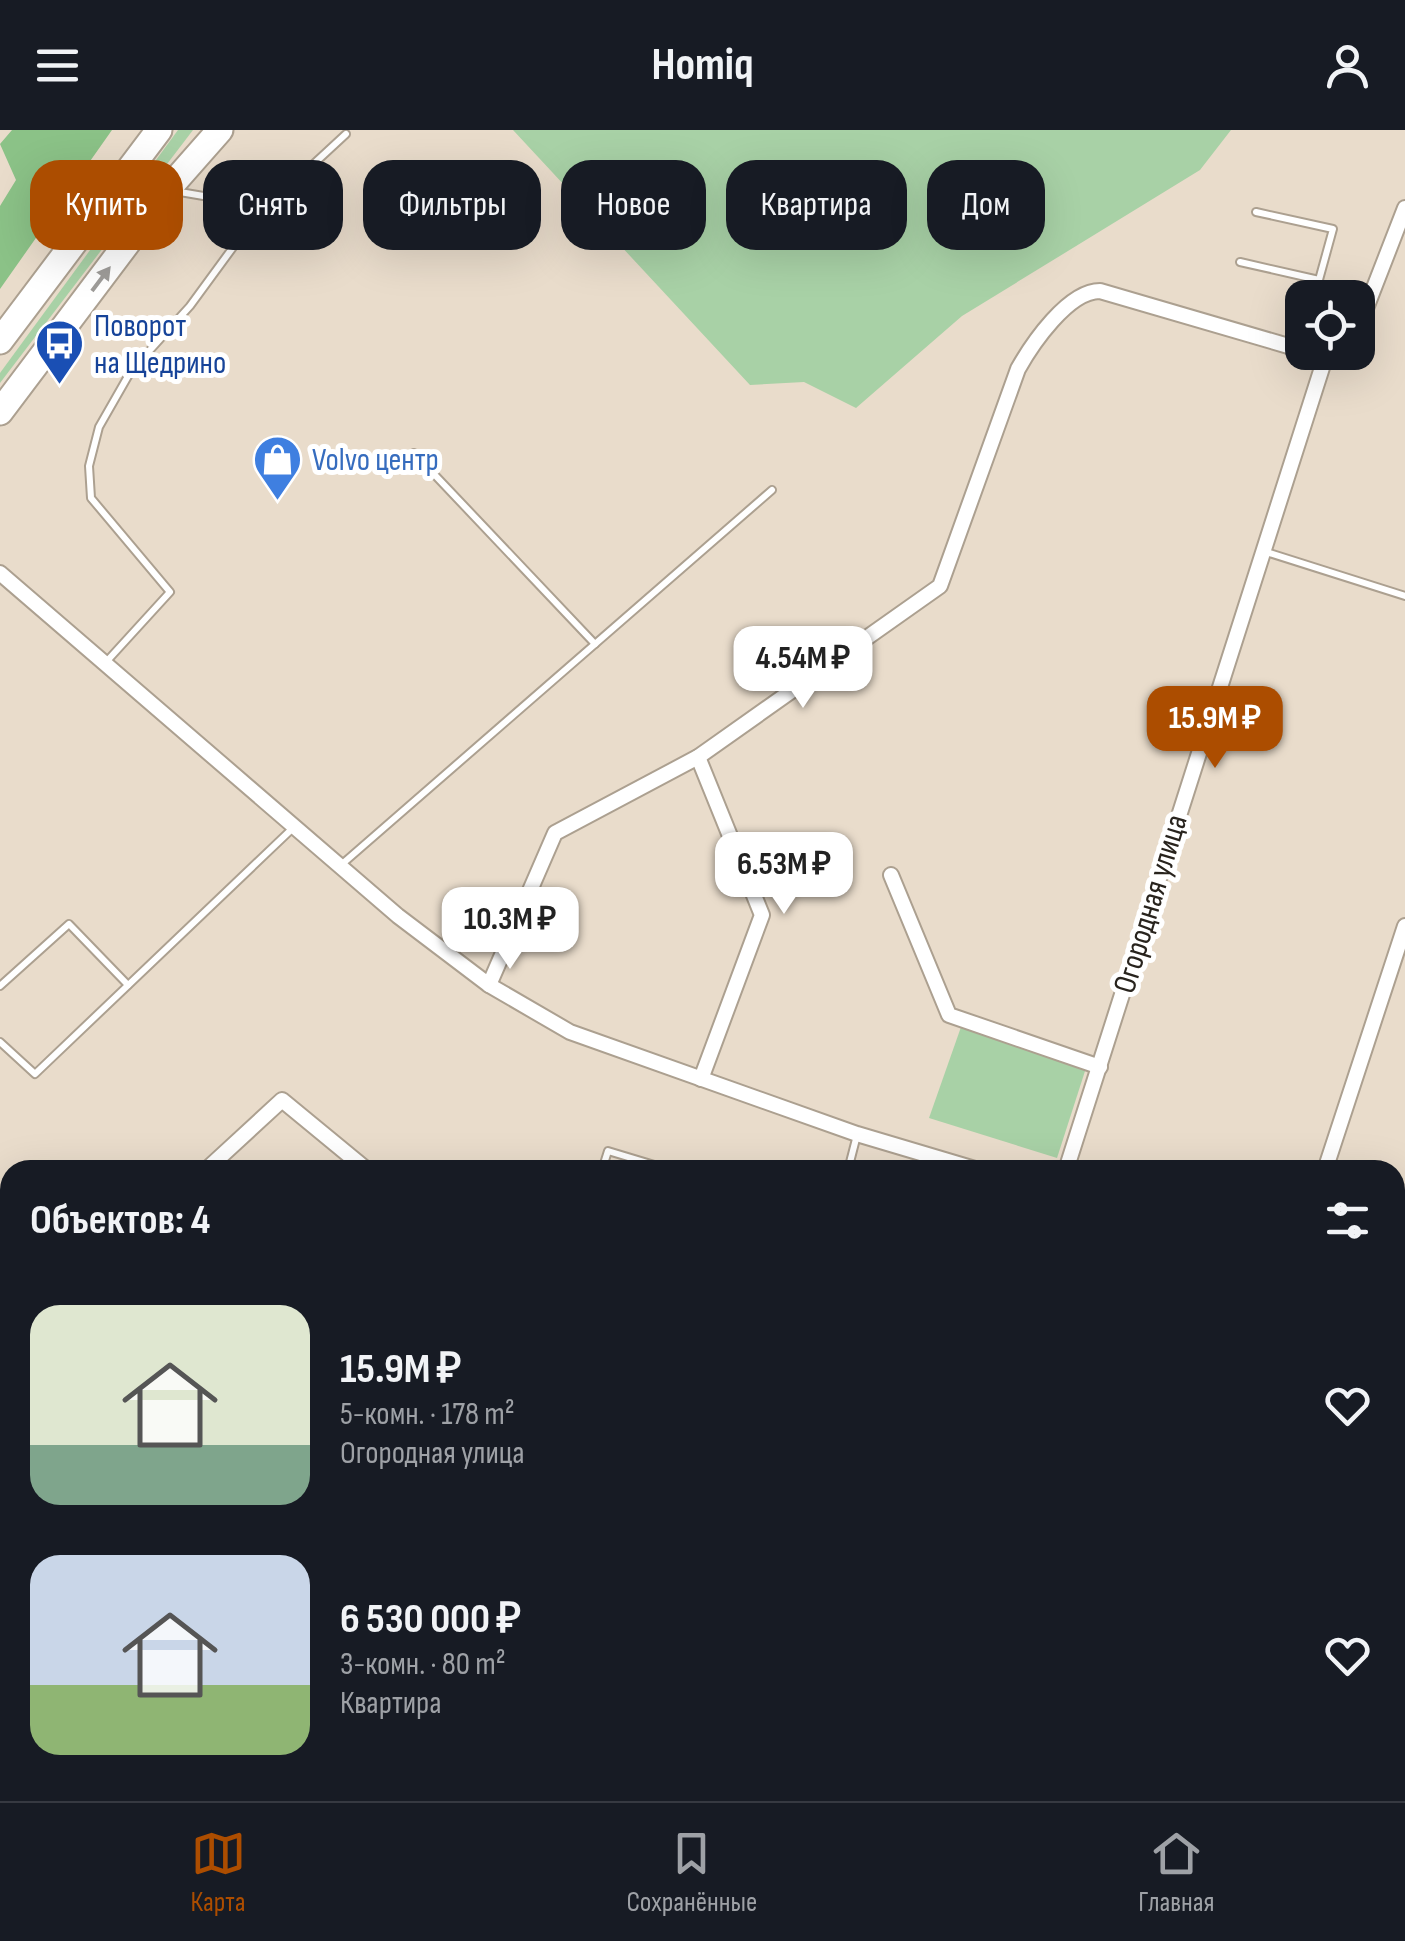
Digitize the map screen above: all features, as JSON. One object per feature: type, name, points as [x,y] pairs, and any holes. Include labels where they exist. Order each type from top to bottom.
[{"type":"highway","points":[[0,341],[159,130]]},
{"type":"highway","points":[[183,172],[220,130]]},
{"type":"highway","points":[[0,412],[122,250]]},
{"type":"street","points":[[1375,286],[1405,208]]},
{"type":"street","points":[[489,986],[556,833],[698,757],[940,586],[1018,368],[1035,337],[1090,291],[1285,345]]},
{"type":"street","name":"Огородная улица","points":[[1069,1160],[1318,370]]},
{"type":"street","points":[[0,573],[107,661],[340,866],[489,986],[570,1032],[857,1134],[944,1160]]},
{"type":"street","points":[[698,757],[762,915],[701,1079]]},
{"type":"street","points":[[892,875],[950,1015],[1100,1067]]},
{"type":"street","points":[[1328,1160],[1405,926]]},
{"type":"street","points":[[217,1160],[282,1100],[355,1160]]},
{"type":"lane","points":[[318,160],[346,134]]},
{"type":"lane","points":[[1240,262],[1319,280],[1332,229],[1256,212]]},
{"type":"lane","points":[[107,661],[170,592],[92,498],[92,448],[111,402],[131,371],[190,306],[231,250]]},
{"type":"lane","points":[[414,452],[595,644]]},
{"type":"lane","points":[[340,866],[772,490]]},
{"type":"lane","points":[[1262,550],[1405,596]]},
{"type":"lane","points":[[0,1042],[35,1074],[295,826]]},
{"type":"lane","points":[[0,986],[69,924],[128,985]]},
{"type":"lane","points":[[850,1160],[857,1134]]},
{"type":"lane","points":[[605,1160],[608,1151],[638,1160]]},
{"type":"green space","points":[[12,130],[112,130],[91,160],[30,160],[30,246],[0,289],[0,206],[16,180],[0,144]]},
{"type":"green space","points":[[178,130],[193,130],[170,160],[156,160]]},
{"type":"green space","points":[[513,130],[1231,130],[1200,170],[962,316],[856,408],[804,382],[750,385],[625,250],[706,250],[706,160],[561,160],[561,182]]},
{"type":"green space","points":[[90,250],[101,250],[0,383],[0,373]]},
{"type":"green space","points":[[961,1027],[1086,1068],[1057,1158],[929,1118]]},
{"type":"place","name":"Поворот на Щедрино","points":[[59,386]]},
{"type":"place","name":"Volvo центр","points":[[277,502]]}]
